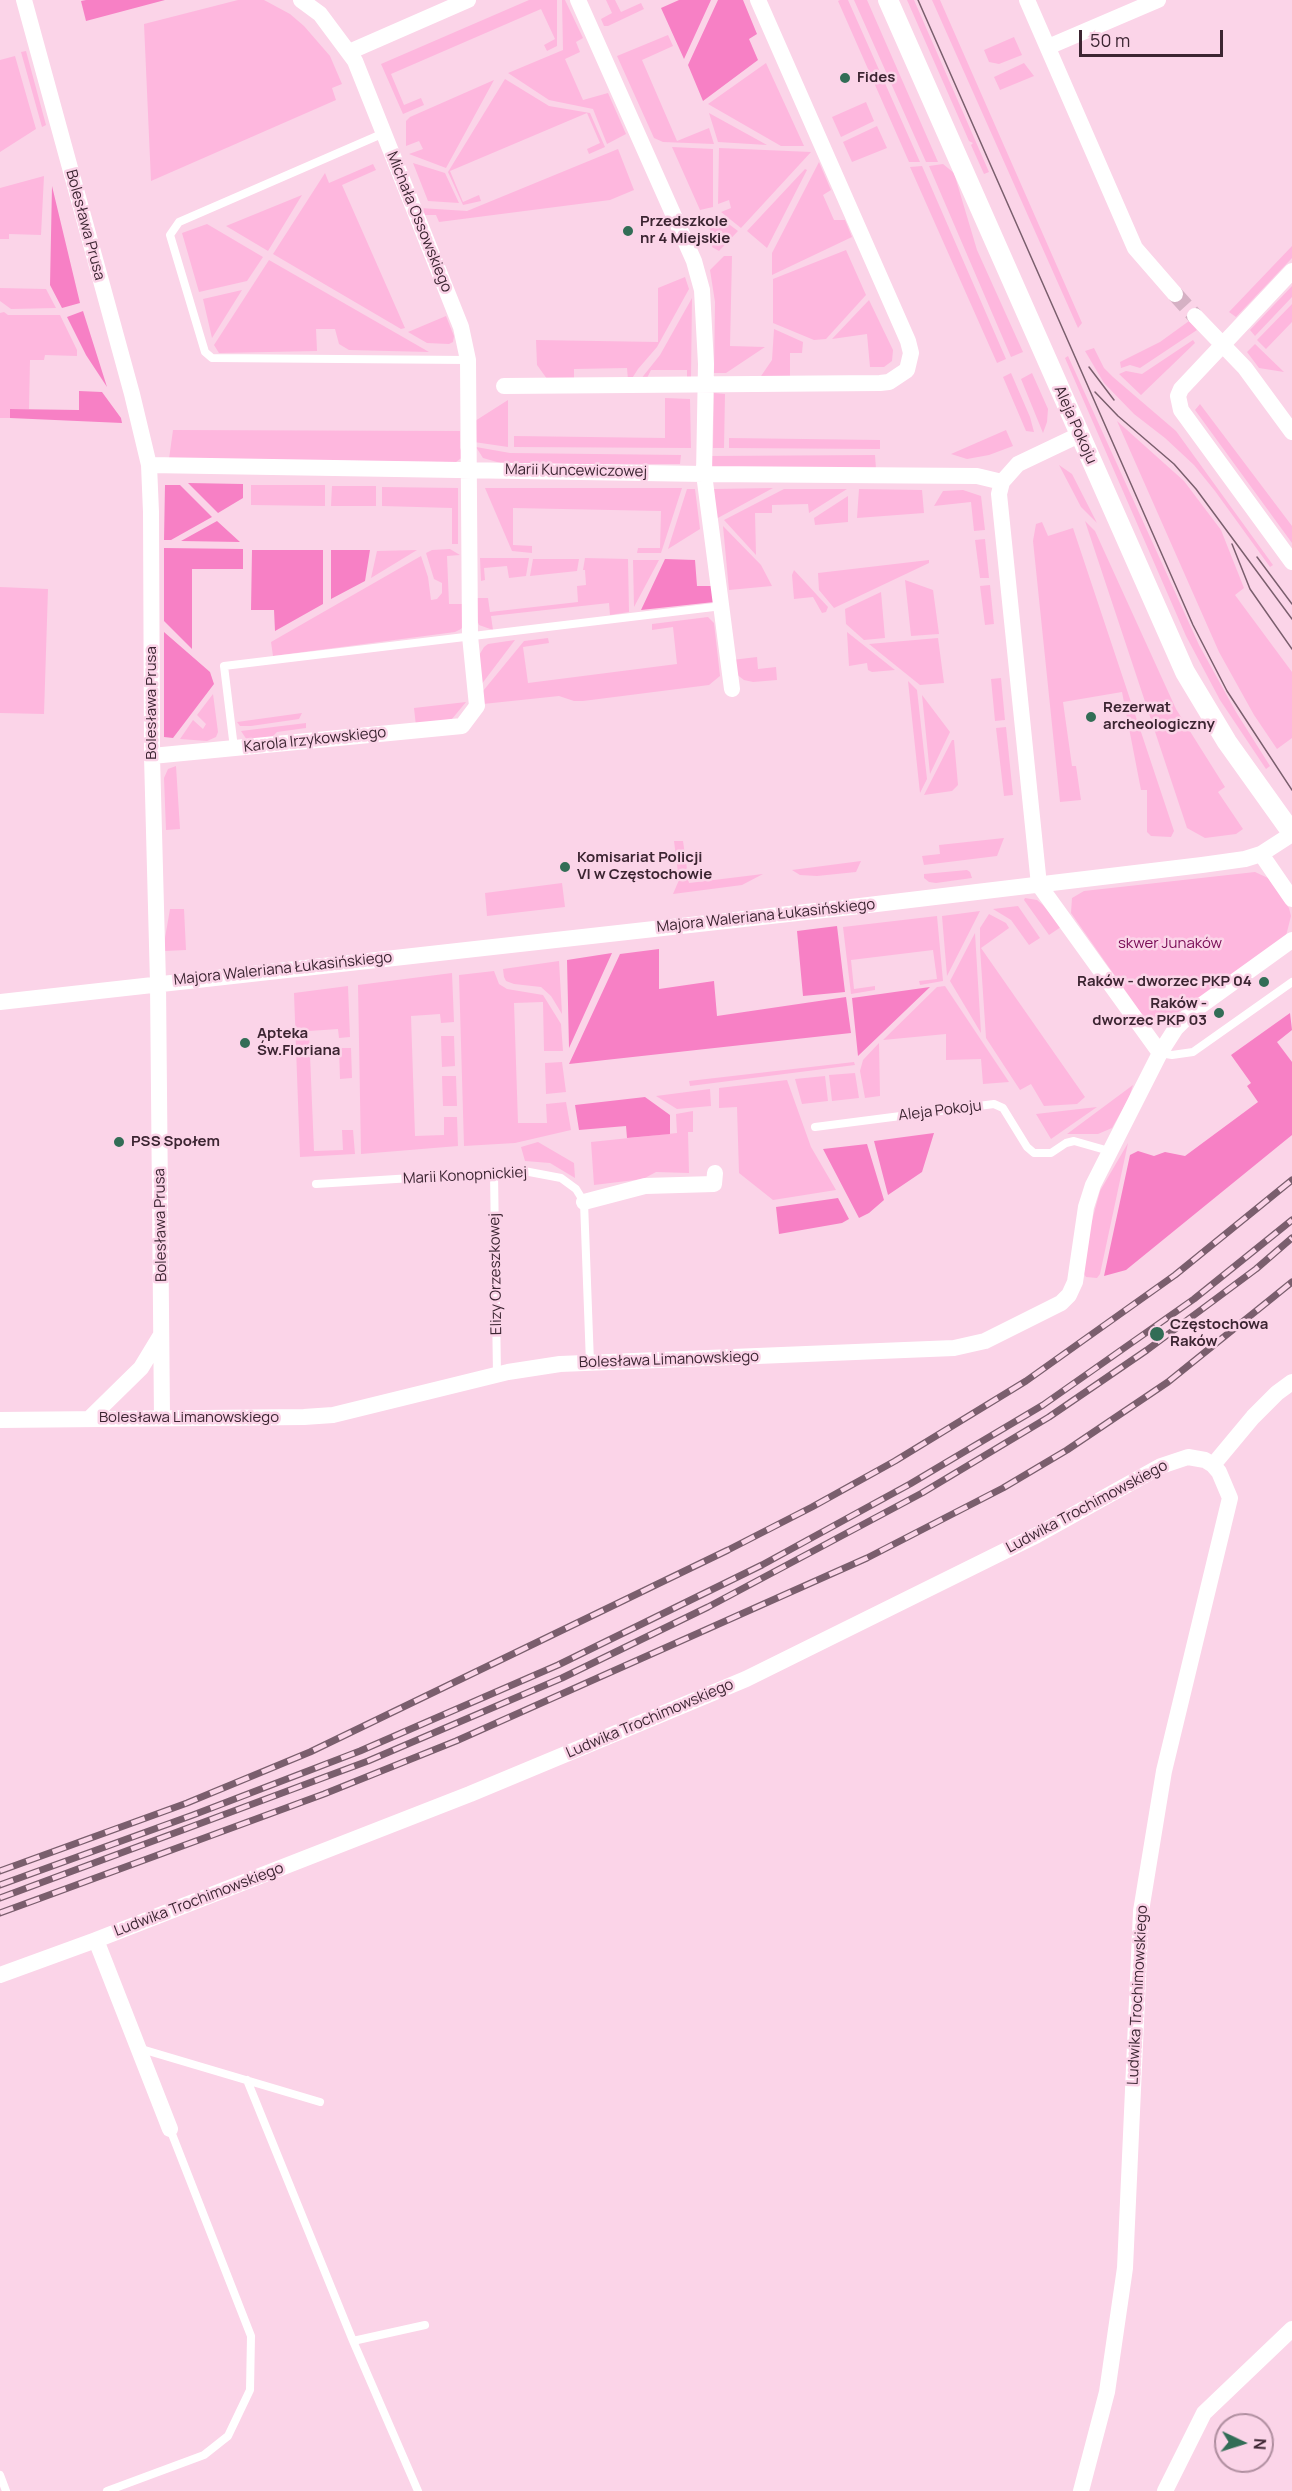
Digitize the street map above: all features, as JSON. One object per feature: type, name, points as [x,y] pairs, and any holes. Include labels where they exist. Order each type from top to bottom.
[{"type":"street","name":"Michała Ossowskiego","points":[[301,0],[320,14],[356,61],[461,327],[468,360],[470,636],[477,706],[472,713]]},
{"type":"street","points":[[349,52],[468,0]]},
{"type":"street","points":[[578,0],[694,261],[702,290],[706,383],[704,474],[732,689]]},
{"type":"street","points":[[504,386],[880,383],[890,382],[907,370],[911,352],[908,341],[758,0]]},
{"type":"street","name":"Aleja Pokoju","points":[[888,0],[1185,672],[1227,742],[1292,834]]},
{"type":"street","points":[[1027,0],[1135,248],[1175,294]]},
{"type":"street","points":[[1048,47],[1158,0]]},
{"type":"street","name":"Bolesława Prusa","points":[[30,1],[132,394],[148,465],[151,512],[152,756],[158,983],[162,1418]]},
{"type":"street","points":[[1292,271],[1180,389],[1178,396],[1181,411],[1292,562]]},
{"type":"street","points":[[1195,316],[1247,370],[1292,432]]},
{"type":"street","points":[[1079,435],[1018,464],[1002,482],[999,506],[1039,885],[1160,1053],[1183,1019],[1292,940]]},
{"type":"street","name":"Marii Kuncewiczowej","points":[[148,465],[977,476],[1002,482]]},
{"type":"street","name":"Karola Irzykowskiego","points":[[152,756],[462,726],[472,713]]},
{"type":"street","points":[[1039,885],[1245,859],[1261,854],[1292,834]]},
{"type":"street","points":[[1261,854],[1292,899]]},
{"type":"street","name":"Majora Waleriana Łukasińskiego","points":[[0,1002],[1039,885]]},
{"type":"street","name":"Bolesława Limanowskiego","points":[[0,1420],[333,1415],[497,1375],[560,1365],[954,1348],[985,1341],[1061,1303],[1069,1294],[1075,1282],[1086,1207],[1093,1185],[1160,1053]]},
{"type":"street","points":[[584,1202],[645,1186],[714,1184],[715,1173]]},
{"type":"street","points":[[89,1419],[141,1368],[162,1334]]},
{"type":"street","points":[[1213,1465],[1253,1417],[1277,1393],[1292,1382]]},
{"type":"street","name":"Ludwika Trochimowskiego","points":[[0,1975],[96,1940],[470,1794],[746,1678],[1037,1535],[1161,1466],[1188,1457],[1205,1460],[1219,1472],[1230,1498],[1164,1771],[1142,1911],[1125,2268],[1107,2392],[1081,2491]]},
{"type":"street","points":[[96,1940],[170,2129]]},
{"type":"street","points":[[1165,2491],[1204,2413],[1292,2330]]},
{"type":"lane","points":[[384,133],[179,222],[170,235],[205,352],[212,358],[468,360]]},
{"type":"lane","points":[[234,748],[224,666],[722,606]]},
{"type":"lane","points":[[1160,1053],[1172,1055],[1193,1052],[1292,982]]},
{"type":"lane","name":"Aleja Pokoju","points":[[815,1127],[994,1104],[1003,1108],[1027,1147],[1034,1153],[1051,1153],[1066,1143],[1074,1141],[1109,1151]]},
{"type":"lane","name":"Marii Konopnickiej","points":[[316,1184],[524,1171],[561,1178],[576,1189],[584,1202]]},
{"type":"lane","name":"Elizy Orzeszkowej","points":[[494,1173],[497,1375]]},
{"type":"lane","points":[[584,1202],[590,1363]]},
{"type":"lane","points":[[138,2048],[320,2102]]},
{"type":"lane","points":[[247,2080],[353,2341],[418,2491]]},
{"type":"lane","points":[[107,2491],[204,2455],[228,2436],[250,2390],[251,2336],[170,2129]]},
{"type":"lane","points":[[353,2341],[425,2325]]},
{"type":"lane","points":[[1,2480],[6,2491]]},
{"type":"green space","points":[[238,0],[264,0],[290,14],[304,26],[330,56],[342,84],[332,88],[336,100],[151,181],[144,24]]},
{"type":"green space","points":[[529,0],[557,0],[557,46],[547,51],[544,45],[555,39],[541,9],[391,74],[404,105],[421,98],[424,105],[403,114],[381,64]]},
{"type":"green space","points":[[562,0],[565,0],[583,38],[576,42],[580,52],[565,59],[583,100],[608,93],[626,134],[607,144],[593,109],[549,100],[508,73],[563,50]]},
{"type":"green space","points":[[606,0],[615,0],[621,12],[641,3],[644,9],[604,26],[601,19],[612,13]]},
{"type":"green space","points":[[848,0],[920,162],[909,162],[838,1]]},
{"type":"green space","points":[[854,0],[867,0],[938,162],[926,162]]},
{"type":"green space","points":[[907,0],[914,0],[989,172],[984,174],[971,145],[973,143],[969,141]]},
{"type":"green space","points":[[932,0],[940,0],[1082,323],[1078,328]]},
{"type":"green space","points":[[668,35],[673,46],[642,60],[677,141],[709,128],[714,144],[663,142],[654,138],[617,56]]},
{"type":"green space","points":[[1014,37],[1022,55],[999,64],[989,62],[984,50]]},
{"type":"green space","points":[[26,51],[46,125],[42,127],[21,52]]},
{"type":"green space","points":[[15,56],[36,129],[0,152],[0,60]]},
{"type":"green space","points":[[766,63],[804,146],[781,146],[708,104]]},
{"type":"green space","points":[[1024,63],[1034,76],[1000,90],[994,77]]},
{"type":"green space","points":[[505,79],[549,106],[590,113],[605,147],[589,154],[587,149],[600,143],[587,113],[450,171],[463,202],[479,195],[481,201],[463,205],[448,172]]},
{"type":"green space","points":[[494,80],[446,168],[409,154],[423,149],[419,141],[406,146],[406,121],[410,117]]},
{"type":"green space","points":[[866,102],[874,121],[841,137],[832,117]]},
{"type":"green space","points":[[709,113],[767,145],[718,142]]},
{"type":"green space","points":[[877,126],[887,148],[852,162],[843,142]]},
{"type":"green space","points":[[672,147],[713,149],[713,207],[700,210]]},
{"type":"green space","points":[[719,148],[811,152],[741,228],[721,212],[731,208],[729,200],[718,204]]},
{"type":"green space","points":[[618,149],[634,190],[610,200],[439,222],[436,215],[424,215],[420,208],[467,211]]},
{"type":"green space","points":[[819,162],[831,190],[823,195],[834,220],[845,220],[852,237],[772,275],[772,253]]},
{"type":"green space","points":[[413,163],[445,173],[459,203],[428,201]]},
{"type":"green space","points":[[373,164],[376,170],[342,185],[405,328],[401,329],[273,254],[325,173],[329,183]]},
{"type":"green space","points":[[943,164],[954,173],[977,250],[1023,352],[1011,357],[929,166]]},
{"type":"green space","points":[[922,166],[1006,359],[997,363],[910,167]]},
{"type":"green space","points":[[805,169],[807,170],[767,248],[747,231]]},
{"type":"green space","points":[[44,176],[41,235],[9,234],[9,239],[0,239],[0,188]]},
{"type":"green space","points":[[302,195],[268,251],[226,226]]},
{"type":"green space","points":[[712,217],[722,219],[738,231],[719,251],[712,247],[714,240],[706,219]]},
{"type":"green space","points":[[207,224],[263,257],[247,281],[199,292],[182,233]]},
{"type":"green space","points":[[1292,246],[1292,258],[1236,317],[1229,312]]},
{"type":"green space","points":[[846,250],[866,295],[826,339],[814,340],[773,323],[773,279]]},
{"type":"green space","points":[[724,256],[732,256],[730,346],[765,347],[726,373],[714,373],[715,302],[710,270]]},
{"type":"green space","points":[[269,260],[429,352],[349,350],[339,344],[335,329],[316,329],[317,351],[219,353],[214,345]]},
{"type":"green space","points":[[685,277],[689,289],[657,347],[631,380],[628,380],[627,368],[574,369],[574,382],[550,383],[537,365],[536,340],[658,342],[658,288]]},
{"type":"green space","points":[[1292,286],[1292,297],[1255,336],[1250,330]]},
{"type":"green space","points":[[0,288],[46,289],[56,308],[11,309],[0,301]]},
{"type":"green space","points":[[242,290],[212,338],[203,299]]},
{"type":"green space","points":[[692,298],[691,378],[687,379],[687,370],[651,370],[646,380],[640,380],[660,355]]},
{"type":"green space","points":[[869,300],[893,350],[892,361],[884,367],[870,367],[867,334],[832,339]]},
{"type":"green space","points":[[1292,304],[1292,322],[1266,349],[1257,340]]},
{"type":"green space","points":[[4,312],[8,315],[60,315],[77,350],[77,356],[45,355],[44,360],[30,360],[29,409],[11,409],[10,418],[0,418],[0,313]]},
{"type":"green space","points":[[446,316],[454,336],[453,342],[449,344],[427,343],[408,332]]},
{"type":"green space","points":[[1189,321],[1197,330],[1140,368],[1130,365],[1121,368],[1120,362],[1160,342]]},
{"type":"green space","points":[[774,329],[803,342],[802,353],[790,353],[790,379],[759,379],[772,360]]},
{"type":"green space","points":[[1193,340],[1195,343],[1141,395],[1119,374],[1126,371],[1142,374]]},
{"type":"green space","points":[[1255,344],[1284,372],[1259,368],[1247,352]]},
{"type":"green space","points":[[1094,348],[1104,368],[1176,431],[1273,565],[1270,567],[1194,465],[1134,414],[1104,383],[1085,351]]},
{"type":"green space","points":[[1068,356],[1199,645],[1236,712],[1270,766],[1266,769],[1220,700],[1186,636],[1065,358]]},
{"type":"green space","points":[[1011,373],[1034,432],[1026,431],[1003,377]]},
{"type":"green space","points":[[1032,373],[1048,409],[1043,433],[1021,379]]},
{"type":"green space","points":[[714,393],[725,394],[724,448],[713,448]]},
{"type":"green space","points":[[665,398],[690,399],[691,448],[514,447],[514,436],[665,438]]},
{"type":"green space","points":[[508,400],[508,447],[474,442],[475,421]]},
{"type":"green space","points":[[1200,404],[1292,526],[1292,543],[1195,410]]},
{"type":"green space","points":[[1117,421],[1184,481],[1221,530],[1244,588],[1235,595],[1292,672],[1292,738],[1277,749],[1254,715],[1219,652]]},
{"type":"green space","points":[[173,430],[460,431],[460,448],[464,456],[456,462],[169,459]]},
{"type":"green space","points":[[1006,430],[1013,446],[989,455],[967,459],[951,454]]},
{"type":"green space","points":[[729,438],[880,440],[880,449],[729,448]]},
{"type":"green space","points":[[476,447],[510,453],[681,455],[680,464],[504,464],[483,458]]},
{"type":"green space","points":[[875,455],[876,469],[709,467],[709,456]]},
{"type":"green space","points":[[1059,465],[1072,474],[1097,523],[1081,507]]},
{"type":"green space","points":[[251,485],[325,485],[325,506],[251,505]]},
{"type":"green space","points":[[332,486],[376,486],[376,506],[331,506]]},
{"type":"green space","points":[[382,487],[458,488],[458,544],[452,544],[452,508],[382,506]]},
{"type":"green space","points":[[485,488],[682,488],[661,553],[637,553],[638,548],[660,548],[661,511],[513,508],[513,545],[532,546],[532,553],[512,551]]},
{"type":"green space","points":[[773,488],[716,519],[714,489]]},
{"type":"green space","points":[[687,489],[695,489],[700,529],[668,549]]},
{"type":"green space","points":[[784,489],[847,489],[809,513],[808,504],[772,505],[772,513],[755,513],[756,555],[724,520]]},
{"type":"green space","points":[[859,489],[922,490],[924,513],[857,518]]},
{"type":"green space","points":[[963,490],[981,496],[985,530],[974,531],[971,502],[934,506],[943,491]]},
{"type":"green space","points":[[848,496],[848,522],[815,525],[814,518]]},
{"type":"green space","points":[[1085,521],[1095,531],[1176,709],[1225,787],[1218,792],[1243,829],[1236,834],[1205,838],[1187,828]]},
{"type":"green space","points":[[1042,522],[1048,536],[1073,528],[1174,831],[1171,837],[1151,836],[1147,832],[1147,790],[1141,790],[1122,692],[1063,702],[1072,766],[1076,766],[1081,800],[1060,802],[1033,541],[1036,524]]},
{"type":"green space","points":[[723,526],[761,565],[772,586],[729,590]]},
{"type":"green space","points":[[985,539],[989,578],[980,578],[975,540]]},
{"type":"green space","points":[[450,549],[460,555],[447,556],[449,604],[464,604],[464,625],[461,629],[455,632],[273,656],[271,642],[421,556],[428,577],[431,600],[437,599],[442,593],[442,583],[434,579],[426,553],[432,550]]},
{"type":"green space","points":[[417,550],[371,578],[377,551]]},
{"type":"green space","points":[[480,558],[529,558],[526,576],[509,578],[507,566],[484,568],[485,580],[481,581]]},
{"type":"green space","points":[[585,558],[628,559],[629,612],[610,615],[609,603],[491,616],[493,630],[479,625],[477,598],[488,598],[490,612],[578,602],[577,586],[586,585],[585,570],[583,570]]},
{"type":"green space","points":[[533,559],[579,559],[577,571],[530,576]]},
{"type":"green space","points":[[633,560],[659,560],[634,607]]},
{"type":"green space","points":[[929,560],[929,563],[834,608],[819,590],[818,573]]},
{"type":"green space","points":[[794,570],[828,607],[826,612],[822,613],[813,597],[794,599],[792,575]]},
{"type":"green space","points":[[905,580],[933,590],[939,634],[911,636]]},
{"type":"green space","points":[[990,585],[994,624],[985,625],[980,586]]},
{"type":"green space","points":[[0,587],[48,589],[44,714],[0,713]]},
{"type":"green space","points":[[881,592],[885,638],[864,640],[846,624],[845,609]]},
{"type":"green space","points":[[708,617],[714,623],[720,676],[709,685],[583,701],[574,701],[559,696],[483,704],[483,691],[524,641],[548,638],[549,643],[523,647],[528,683],[677,664],[673,627],[652,630],[652,624]]},
{"type":"green space","points":[[847,632],[895,670],[872,672],[868,670],[867,663],[849,666]]},
{"type":"green space","points":[[938,638],[944,683],[920,685],[869,644]]},
{"type":"green space","points":[[515,640],[481,685],[478,657],[484,647],[488,644]]},
{"type":"green space","points":[[757,657],[758,669],[776,667],[777,680],[753,682],[744,680],[736,674],[732,660]]},
{"type":"green space","points":[[1001,678],[1005,720],[995,721],[991,679]]},
{"type":"green space","points":[[908,681],[917,690],[927,779],[920,793]]},
{"type":"green space","points":[[213,694],[218,732],[216,737],[207,741],[180,739],[193,720],[203,729],[206,724],[197,715]]},
{"type":"green space","points":[[922,695],[950,732],[930,774]]},
{"type":"green space","points":[[466,702],[452,719],[416,726],[414,708]]},
{"type":"green space","points":[[302,713],[299,719],[251,726],[240,726],[237,722]]},
{"type":"green space","points":[[306,723],[306,728],[277,732],[271,738],[247,740],[241,731]]},
{"type":"green space","points":[[1006,727],[1013,795],[1004,796],[996,728]]},
{"type":"green space","points":[[954,740],[958,785],[952,791],[924,795]]},
{"type":"green space","points":[[176,766],[180,829],[166,830],[164,778],[168,769]]},
{"type":"green space","points":[[1004,838],[997,856],[924,865],[922,856],[940,854],[939,845]]},
{"type":"green space","points":[[674,841],[683,841],[689,883],[763,874],[742,885],[673,894],[679,880]]},
{"type":"green space","points":[[861,861],[856,872],[817,876],[800,875],[792,870]]},
{"type":"green space","points":[[967,870],[972,878],[936,883],[924,878],[924,874]]},
{"type":"green space","name":"skwer Junaków","points":[[1255,872],[1268,878],[1289,908],[1291,916],[1286,936],[1281,942],[1159,1025],[1148,1023],[1071,913],[1072,898],[1084,891]]},
{"type":"green space","points":[[562,883],[565,907],[487,916],[485,893]]},
{"type":"green space","points":[[1025,898],[1037,900],[1061,927],[1049,935],[1024,900]]},
{"type":"green space","points":[[1018,906],[1040,938],[1029,945],[1011,920],[993,909]]},
{"type":"green space","points":[[170,909],[184,909],[186,950],[165,951]]},
{"type":"green space","points":[[980,911],[947,976],[942,916]]},
{"type":"green space","points":[[989,914],[1006,923],[1009,928],[981,948],[1085,1097],[1077,1104],[1044,1106],[1031,1084],[1020,1090],[986,1038],[980,948],[980,928]]},
{"type":"green space","points":[[937,916],[943,981],[920,985],[919,981],[937,979],[933,950],[851,960],[854,989],[875,986],[875,990],[851,994],[843,927]]},
{"type":"green space","points":[[975,933],[981,1033],[950,981]]},
{"type":"green space","points":[[559,961],[562,1014],[551,996],[541,987],[514,984],[506,981],[504,977],[503,969]]},
{"type":"green space","points":[[494,971],[499,984],[507,989],[543,995],[561,1024],[563,1051],[544,1051],[543,1002],[514,1003],[518,1123],[547,1123],[546,1104],[566,1102],[571,1130],[515,1143],[464,1146],[459,975]]},
{"type":"green space","points":[[452,973],[454,1022],[441,1023],[440,1014],[411,1016],[415,1136],[444,1135],[444,1117],[457,1117],[458,1146],[361,1154],[358,985]]},
{"type":"green space","points":[[348,986],[350,1037],[339,1038],[338,1029],[309,1031],[314,1151],[343,1150],[342,1130],[353,1130],[355,1154],[300,1157],[294,993]]},
{"type":"green space","points":[[945,986],[1009,1082],[983,1084],[981,1059],[946,1060],[946,1034],[883,1040],[937,987]]},
{"type":"green space","points":[[441,1036],[454,1036],[455,1066],[442,1067]]},
{"type":"green space","points":[[879,1043],[880,1096],[865,1098],[860,1071],[863,1060]]},
{"type":"green space","points":[[339,1048],[351,1048],[352,1078],[340,1079]]},
{"type":"green space","points":[[562,1062],[566,1092],[546,1094],[545,1063]]},
{"type":"green space","points":[[854,1062],[855,1065],[690,1086],[689,1081]]},
{"type":"green space","points":[[855,1073],[859,1098],[832,1101],[829,1075]]},
{"type":"green space","points":[[442,1076],[456,1076],[457,1106],[443,1106]]},
{"type":"green space","points":[[825,1076],[828,1101],[802,1104],[795,1079]]},
{"type":"green space","points":[[787,1080],[811,1147],[836,1190],[773,1200],[739,1173],[737,1107],[719,1108],[719,1088]]},
{"type":"green space","points":[[1133,1085],[1129,1098],[1112,1128],[1098,1134],[1067,1134]]},
{"type":"green space","points":[[710,1089],[711,1106],[677,1109],[656,1096]]},
{"type":"green space","points":[[1097,1107],[1051,1139],[1036,1114]]},
{"type":"green space","points":[[693,1111],[693,1132],[688,1132],[689,1173],[656,1172],[643,1179],[594,1185],[591,1142],[677,1133],[676,1114]]},
{"type":"green space","points":[[538,1142],[574,1163],[575,1178],[550,1163],[525,1161],[521,1147]]},
{"type":"green space","points":[[1128,1143],[1100,1274],[1097,1278],[1086,1277],[1084,1274],[1086,1243],[1100,1191]]},
{"type":"shaded area","points":[[165,0],[86,21],[81,1]]},
{"type":"shaded area","points":[[679,0],[711,0],[684,59],[661,8]]},
{"type":"shaded area","points":[[718,0],[743,0],[757,34],[749,39],[758,60],[703,101],[688,65]]},
{"type":"shaded area","points":[[52,186],[80,303],[62,308],[50,285]]},
{"type":"shaded area","points":[[83,311],[107,387],[86,355],[67,317]]},
{"type":"shaded area","points":[[79,391],[102,392],[121,418],[122,423],[10,418],[10,409],[79,410]]},
{"type":"shaded area","points":[[188,483],[243,484],[243,498],[218,513]]},
{"type":"shaded area","points":[[165,485],[180,485],[212,517],[171,540],[164,540]]},
{"type":"shaded area","points":[[217,521],[240,542],[181,541]]},
{"type":"shaded area","points":[[164,548],[243,549],[243,569],[192,569],[192,649],[164,621]]},
{"type":"shaded area","points":[[252,550],[323,550],[323,604],[275,631],[274,610],[251,610]]},
{"type":"shaded area","points":[[331,550],[370,550],[365,581],[331,599]]},
{"type":"shaded area","points":[[665,559],[695,560],[697,586],[712,586],[714,602],[641,610]]},
{"type":"shaded area","points":[[164,632],[210,672],[214,684],[173,738],[164,737]]},
{"type":"shaded area","points":[[837,926],[845,992],[803,996],[797,931]]},
{"type":"shaded area","points":[[659,949],[659,989],[714,981],[717,1016],[846,997],[851,1033],[569,1064],[620,954]]},
{"type":"shaded area","points":[[612,953],[569,1048],[567,960]]},
{"type":"shaded area","points":[[930,987],[858,1056],[852,998]]},
{"type":"shaded area","points":[[1290,1013],[1292,1030],[1277,1042],[1292,1062],[1292,1135],[1126,1270],[1104,1276],[1130,1155],[1138,1151],[1154,1156],[1165,1152],[1185,1156],[1258,1102],[1247,1086],[1251,1083],[1231,1055]]},
{"type":"shaded area","points":[[645,1097],[670,1115],[670,1134],[627,1138],[626,1126],[579,1130],[575,1105]]},
{"type":"shaded area","points":[[934,1133],[922,1172],[888,1195],[874,1141]]},
{"type":"shaded area","points":[[867,1144],[884,1200],[859,1218],[823,1149]]},
{"type":"shaded area","points":[[838,1198],[849,1219],[842,1223],[779,1234],[776,1207]]},
{"type":"tunnel","points":[[1175,294],[1195,316]]},
{"type":"tram line","points":[[918,0],[1193,625],[1227,691],[1292,790]]},
{"type":"tram line","points":[[1089,367],[1114,400]]},
{"type":"tram line","points":[[1095,392],[1118,416],[1174,464],[1196,489],[1292,619]]},
{"type":"tram line","points":[[1232,544],[1250,589],[1292,649]]},
{"type":"tram line","points":[[1257,557],[1292,604]]},
{"type":"railway","points":[[0,1871],[187,1803],[310,1752],[728,1550],[812,1507],[895,1461],[1026,1381],[1175,1275],[1292,1180]]},
{"type":"railway","points":[[0,1885],[360,1751],[558,1665],[762,1565],[910,1484],[1043,1405],[1194,1299],[1292,1220]]},
{"type":"railway","points":[[0,1898],[368,1761],[562,1678],[708,1607],[922,1493],[1049,1417],[1147,1350],[1256,1269],[1292,1238]]},
{"type":"railway","points":[[0,1913],[324,1794],[456,1741],[867,1558],[1003,1488],[1067,1450],[1168,1382],[1292,1282]]},
{"type":"place","name":"Fides","points":[[845,78]]},
{"type":"place","name":"Przedszkole nr 4 Miejskie","points":[[628,231]]},
{"type":"place","name":"Rezerwat archeologiczny","points":[[1091,717]]},
{"type":"place","name":"Komisariat Policji VI w Częstochowie","points":[[565,867]]},
{"type":"place","name":"Raków - dworzec PKP 04","points":[[1264,982]]},
{"type":"place","name":"Raków - dworzec PKP 03","points":[[1219,1013]]},
{"type":"place","name":"Apteka Św.Floriana","points":[[245,1043]]},
{"type":"place","name":"PSS Społem","points":[[119,1142]]},
{"type":"place","name":"Częstochowa Raków","points":[[1157,1334]]}]
